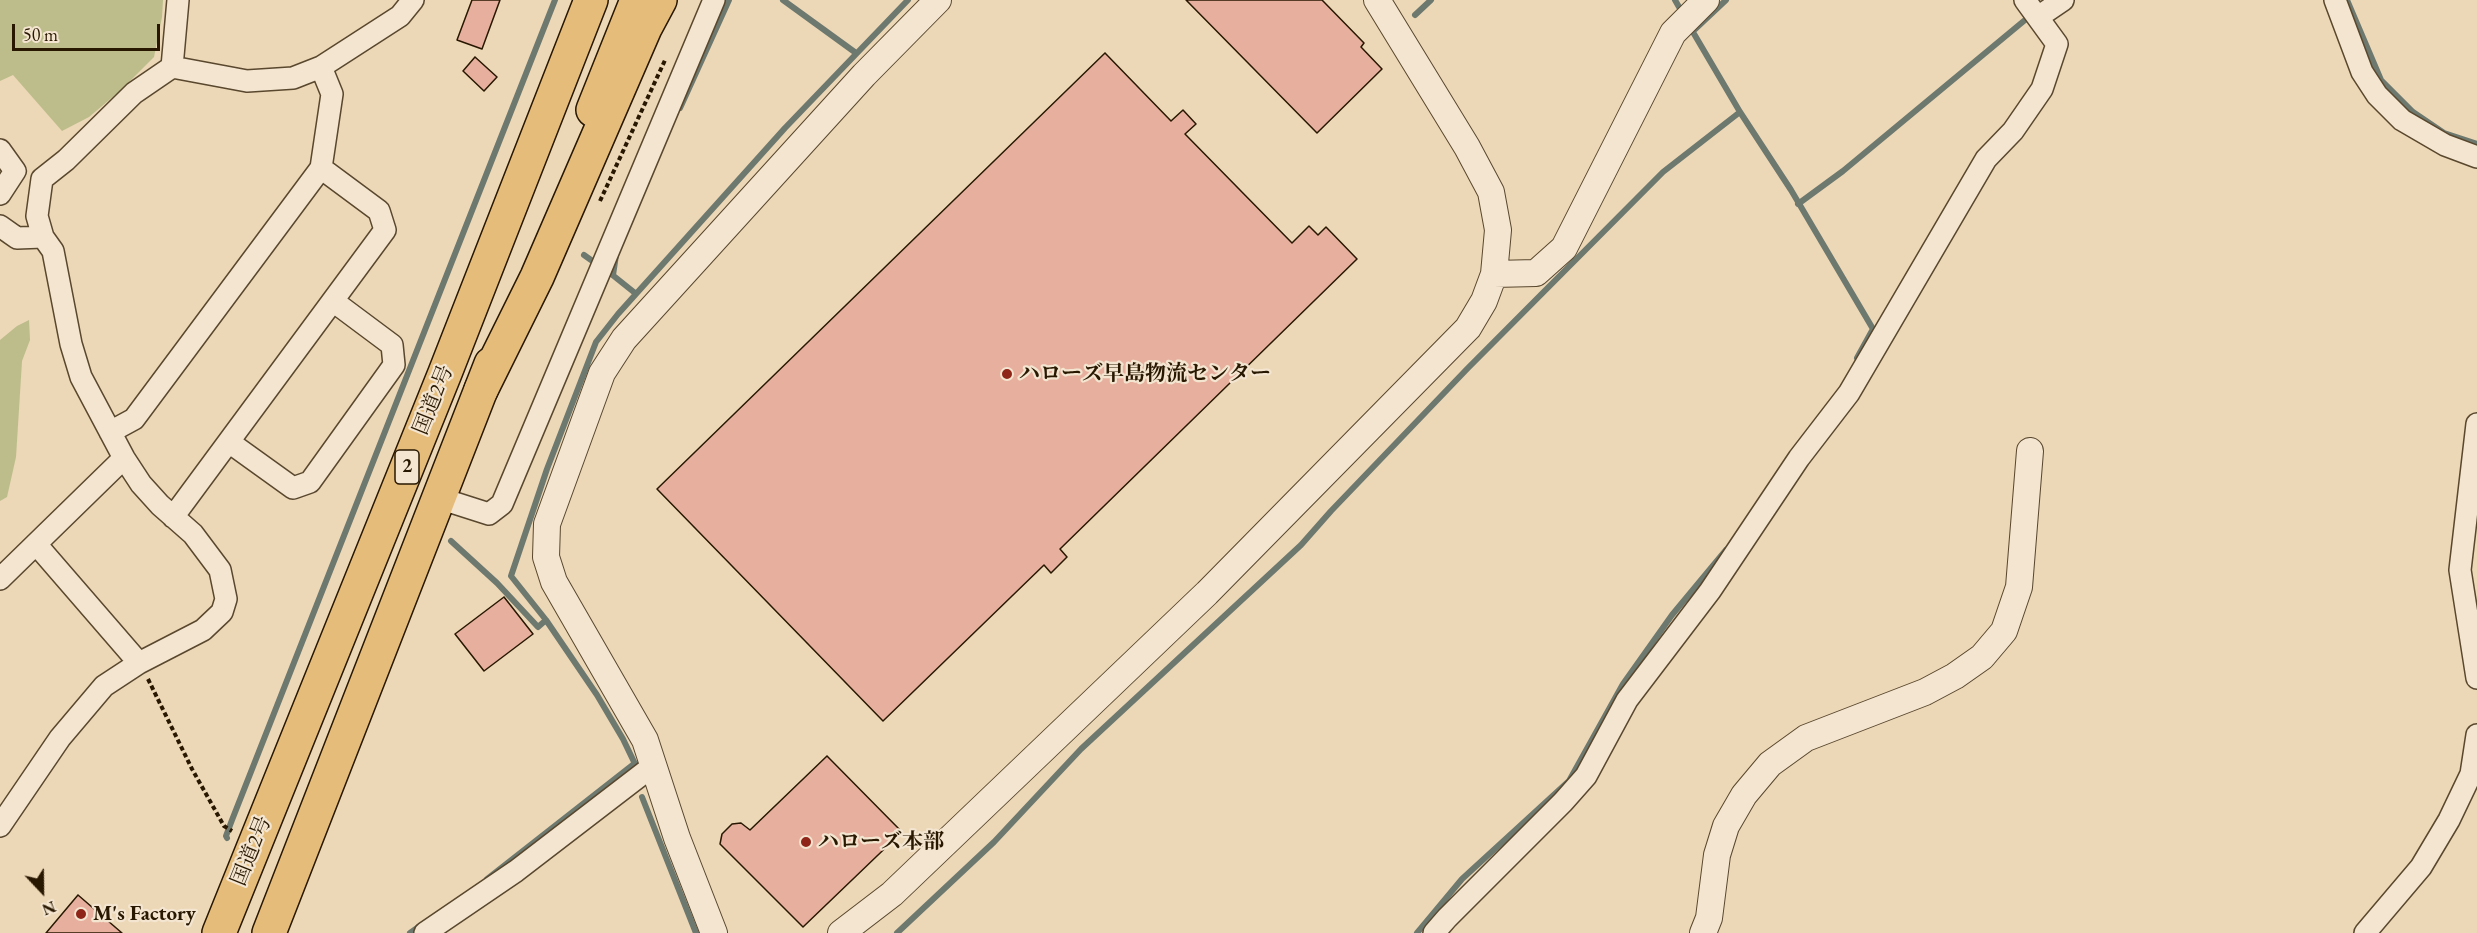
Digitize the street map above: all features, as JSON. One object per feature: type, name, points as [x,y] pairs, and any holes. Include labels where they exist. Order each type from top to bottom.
[{"type":"highway","name":"国道2号","points":[[219,933],[445,374],[591,0]]},
{"type":"highway","name":"国道2号","points":[[269,933],[481,390],[637,0]]},
{"type":"highway","points":[[481,390],[537,277],[645,28],[660,0]]},
{"type":"street","points":[[172,67],[178,0]]},
{"type":"street","points":[[0,826],[60,738],[104,686],[139,663],[203,630],[222,612],[226,599],[220,570],[193,534],[141,484],[124,458],[81,377],[71,344],[54,251],[43,237],[37,216],[42,180],[66,160],[134,93],[172,67],[205,75],[248,81],[292,78],[321,67],[400,16],[413,0]]},
{"type":"street","points":[[439,498],[489,514],[502,504],[714,0]]},
{"type":"street","points":[[714,933],[677,838],[645,740],[554,582],[546,557],[547,524],[602,373],[632,330],[864,75],[938,0]]},
{"type":"street","points":[[841,933],[892,894],[1224,576],[1468,328],[1484,301],[1494,274],[1498,230],[1491,192],[1467,147],[1377,0]]},
{"type":"street","points":[[1494,274],[1536,273],[1564,248],[1673,33],[1706,0]]},
{"type":"street","points":[[1434,933],[1586,776],[1628,700],[1710,591],[1798,458],[1849,393],[1986,159],[2013,130],[2042,89],[2057,44],[2025,0]]},
{"type":"street","points":[[2038,17],[2063,0]]},
{"type":"street","points":[[2335,0],[2362,72],[2377,95],[2402,120],[2445,145],[2477,157]]},
{"type":"street","points":[[110,432],[134,419],[321,168],[332,94],[321,67]]},
{"type":"street","points":[[0,150],[15,171],[0,194]]},
{"type":"street","points":[[173,517],[385,230],[380,211],[321,168]]},
{"type":"street","points":[[0,226],[17,238],[43,237]]},
{"type":"street","points":[[229,442],[293,488],[310,482],[394,365],[392,345],[333,301]]},
{"type":"street","points":[[2477,424],[2460,570],[2477,678]]},
{"type":"street","points":[[1703,933],[1709,918],[1717,855],[1726,826],[1744,795],[1770,764],[1806,738],[1925,692],[1954,676],[1982,657],[2004,631],[2019,588],[2030,451]]},
{"type":"street","points":[[0,579],[124,458]]},
{"type":"street","points":[[36,544],[139,663]]},
{"type":"street","points":[[2365,933],[2421,867],[2449,820],[2471,774],[2477,735]]},
{"type":"street","points":[[425,933],[516,871],[654,765]]},
{"type":"path","points":[[596,208],[605,194],[668,53]]},
{"type":"path","points":[[139,663],[192,769],[224,826],[232,831]]},
{"type":"green space","points":[[0,0],[163,0],[154,57],[121,90],[89,117],[62,131],[13,75],[0,81]]},
{"type":"green space","points":[[29,320],[30,340],[22,361],[16,457],[7,497],[0,501],[0,340],[17,326]]},
{"type":"building","points":[[472,0],[500,0],[482,49],[457,40]]},
{"type":"building","points":[[1186,0],[1322,0],[1364,43],[1361,47],[1382,69],[1317,133]]},
{"type":"building","name":"ハローズ早島物流センター","points":[[1105,53],[1171,121],[1183,110],[1196,124],[1185,134],[1292,243],[1309,226],[1318,235],[1326,227],[1357,259],[1060,549],[1067,557],[1051,573],[1044,565],[883,721],[657,489]]},
{"type":"building","points":[[475,57],[497,77],[484,91],[463,71]]},
{"type":"building","points":[[504,597],[533,634],[484,671],[455,634]]},
{"type":"building","name":"ハローズ本部","points":[[827,756],[902,832],[803,927],[720,844],[722,834],[732,824],[741,823],[750,830]]},
{"type":"building","name":"M's Factory","points":[[78,895],[122,933],[46,933]]},
{"type":"waterway","points":[[227,838],[232,820],[555,0]]},
{"type":"waterway","points":[[680,108],[729,0]]},
{"type":"waterway","points":[[783,0],[856,53]]},
{"type":"waterway","points":[[636,766],[597,695],[546,620],[511,576],[547,469],[596,342],[618,314],[785,128],[908,0]]},
{"type":"waterway","points":[[1415,15],[1431,0]]},
{"type":"waterway","points":[[1675,0],[1679,7]]},
{"type":"waterway","points":[[1692,32],[1726,0]]},
{"type":"waterway","points":[[2347,0],[2381,80],[2413,112],[2444,133],[2477,144]]},
{"type":"waterway","points":[[1798,204],[1843,171],[2025,20]]},
{"type":"waterway","points":[[1690,27],[1740,112],[1791,190],[1873,329],[1857,358]]},
{"type":"waterway","points":[[897,933],[994,842],[1081,749],[1301,545],[1467,369],[1663,172],[1740,112]]},
{"type":"waterway","points":[[584,255],[591,260]]},
{"type":"waterway","points":[[613,275],[616,255]]},
{"type":"waterway","points":[[610,273],[635,293]]},
{"type":"waterway","points":[[451,541],[497,583],[538,627],[546,620]]},
{"type":"waterway","points":[[1417,933],[1462,879],[1569,781],[1623,684],[1672,615],[1726,550]]},
{"type":"waterway","points":[[487,879],[635,763]]},
{"type":"waterway","points":[[642,797],[696,933]]},
{"type":"waterway","points":[[410,933],[420,926]]},
{"type":"place","name":"ハローズ早島物流センター","points":[[1007,374]]},
{"type":"place","name":"ハローズ本部","points":[[806,842]]},
{"type":"place","name":"M's Factory","points":[[81,914]]}]
